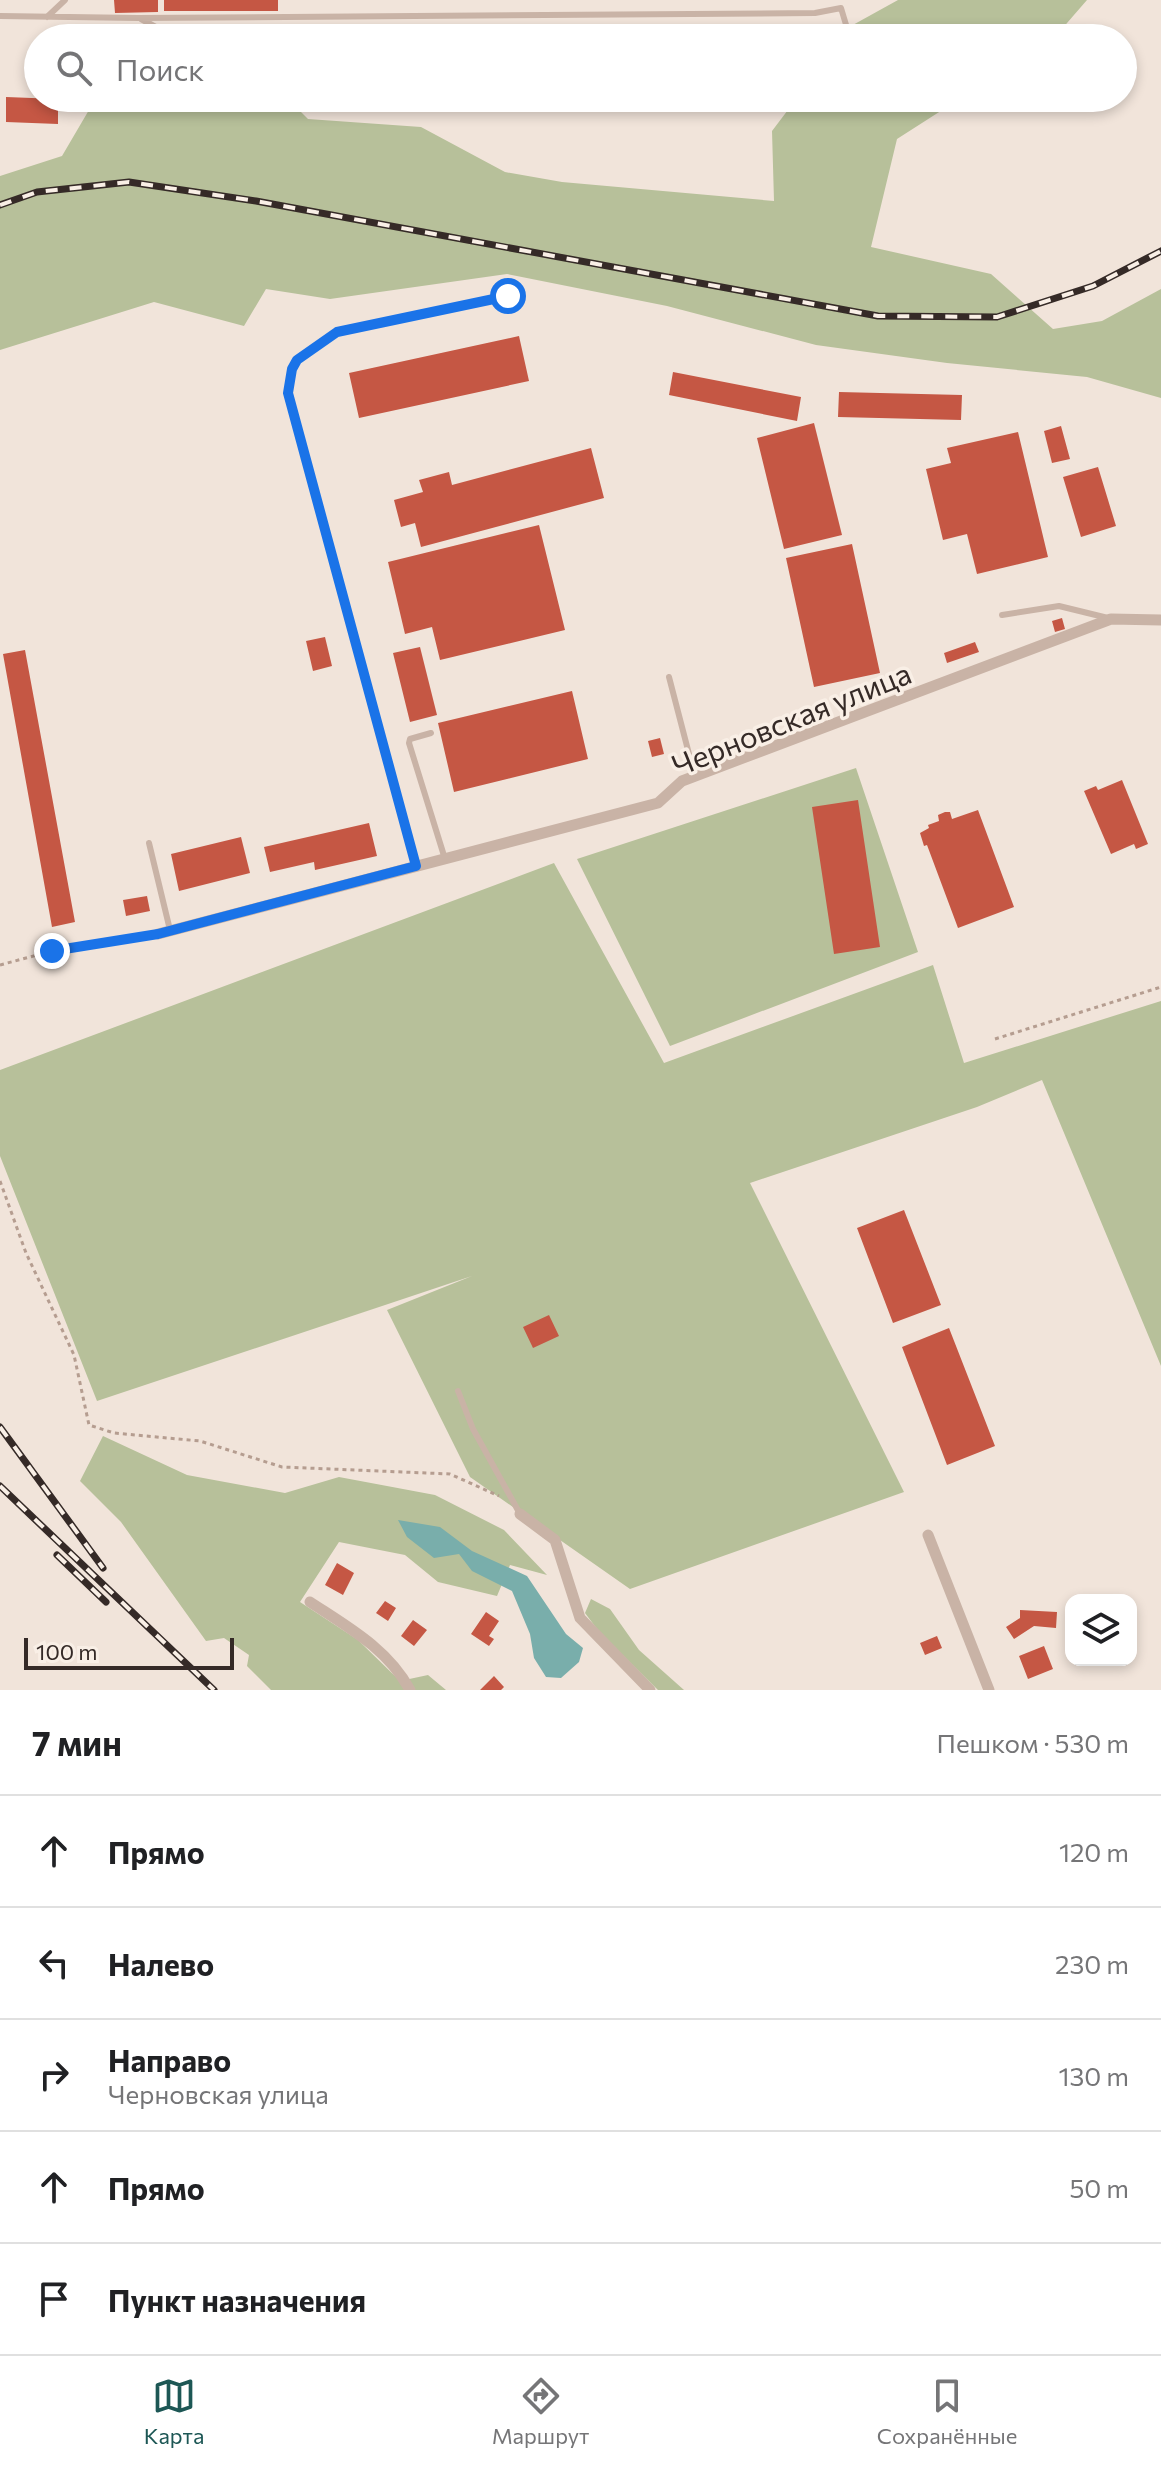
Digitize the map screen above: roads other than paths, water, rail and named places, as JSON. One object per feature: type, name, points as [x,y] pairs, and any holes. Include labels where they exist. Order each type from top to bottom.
[{"type":"street","name":"Черновская улица","points":[[164,932],[658,803],[682,781],[1111,619],[1161,620]]},
{"type":"street","points":[[520,1514],[555,1540],[580,1618],[650,1690]]},
{"type":"street","points":[[928,1535],[989,1690]]},
{"type":"street","points":[[310,1602],[368,1640],[401,1673],[410,1690]]},
{"type":"lane","points":[[47,17],[65,0]]},
{"type":"lane","points":[[0,16],[138,18],[815,13],[840,4],[846,24]]},
{"type":"lane","points":[[138,18],[149,24]]},
{"type":"lane","points":[[416,866],[288,393],[292,369],[297,360],[337,332],[508,296]]},
{"type":"lane","points":[[1002,615],[1059,606],[1111,619]]},
{"type":"lane","points":[[669,677],[695,777]]},
{"type":"lane","points":[[431,733],[410,739],[409,743],[445,859]]},
{"type":"lane","points":[[149,843],[164,932]]},
{"type":"lane","points":[[458,1391],[473,1429],[520,1514]]},
{"type":"water","points":[[398,1520],[440,1527],[472,1551],[527,1576],[566,1634],[583,1648],[579,1662],[561,1678],[546,1677],[534,1658],[530,1634],[512,1591],[472,1571],[459,1554],[434,1558],[407,1537]]},
{"type":"railway","points":[[0,205],[37,192],[129,182],[256,201],[878,316],[997,317],[1093,286],[1161,251]]},
{"type":"railway","points":[[0,1427],[103,1568]]},
{"type":"railway","points":[[0,1486],[214,1690]]},
{"type":"railway","points":[[57,1555],[106,1602]]}]
